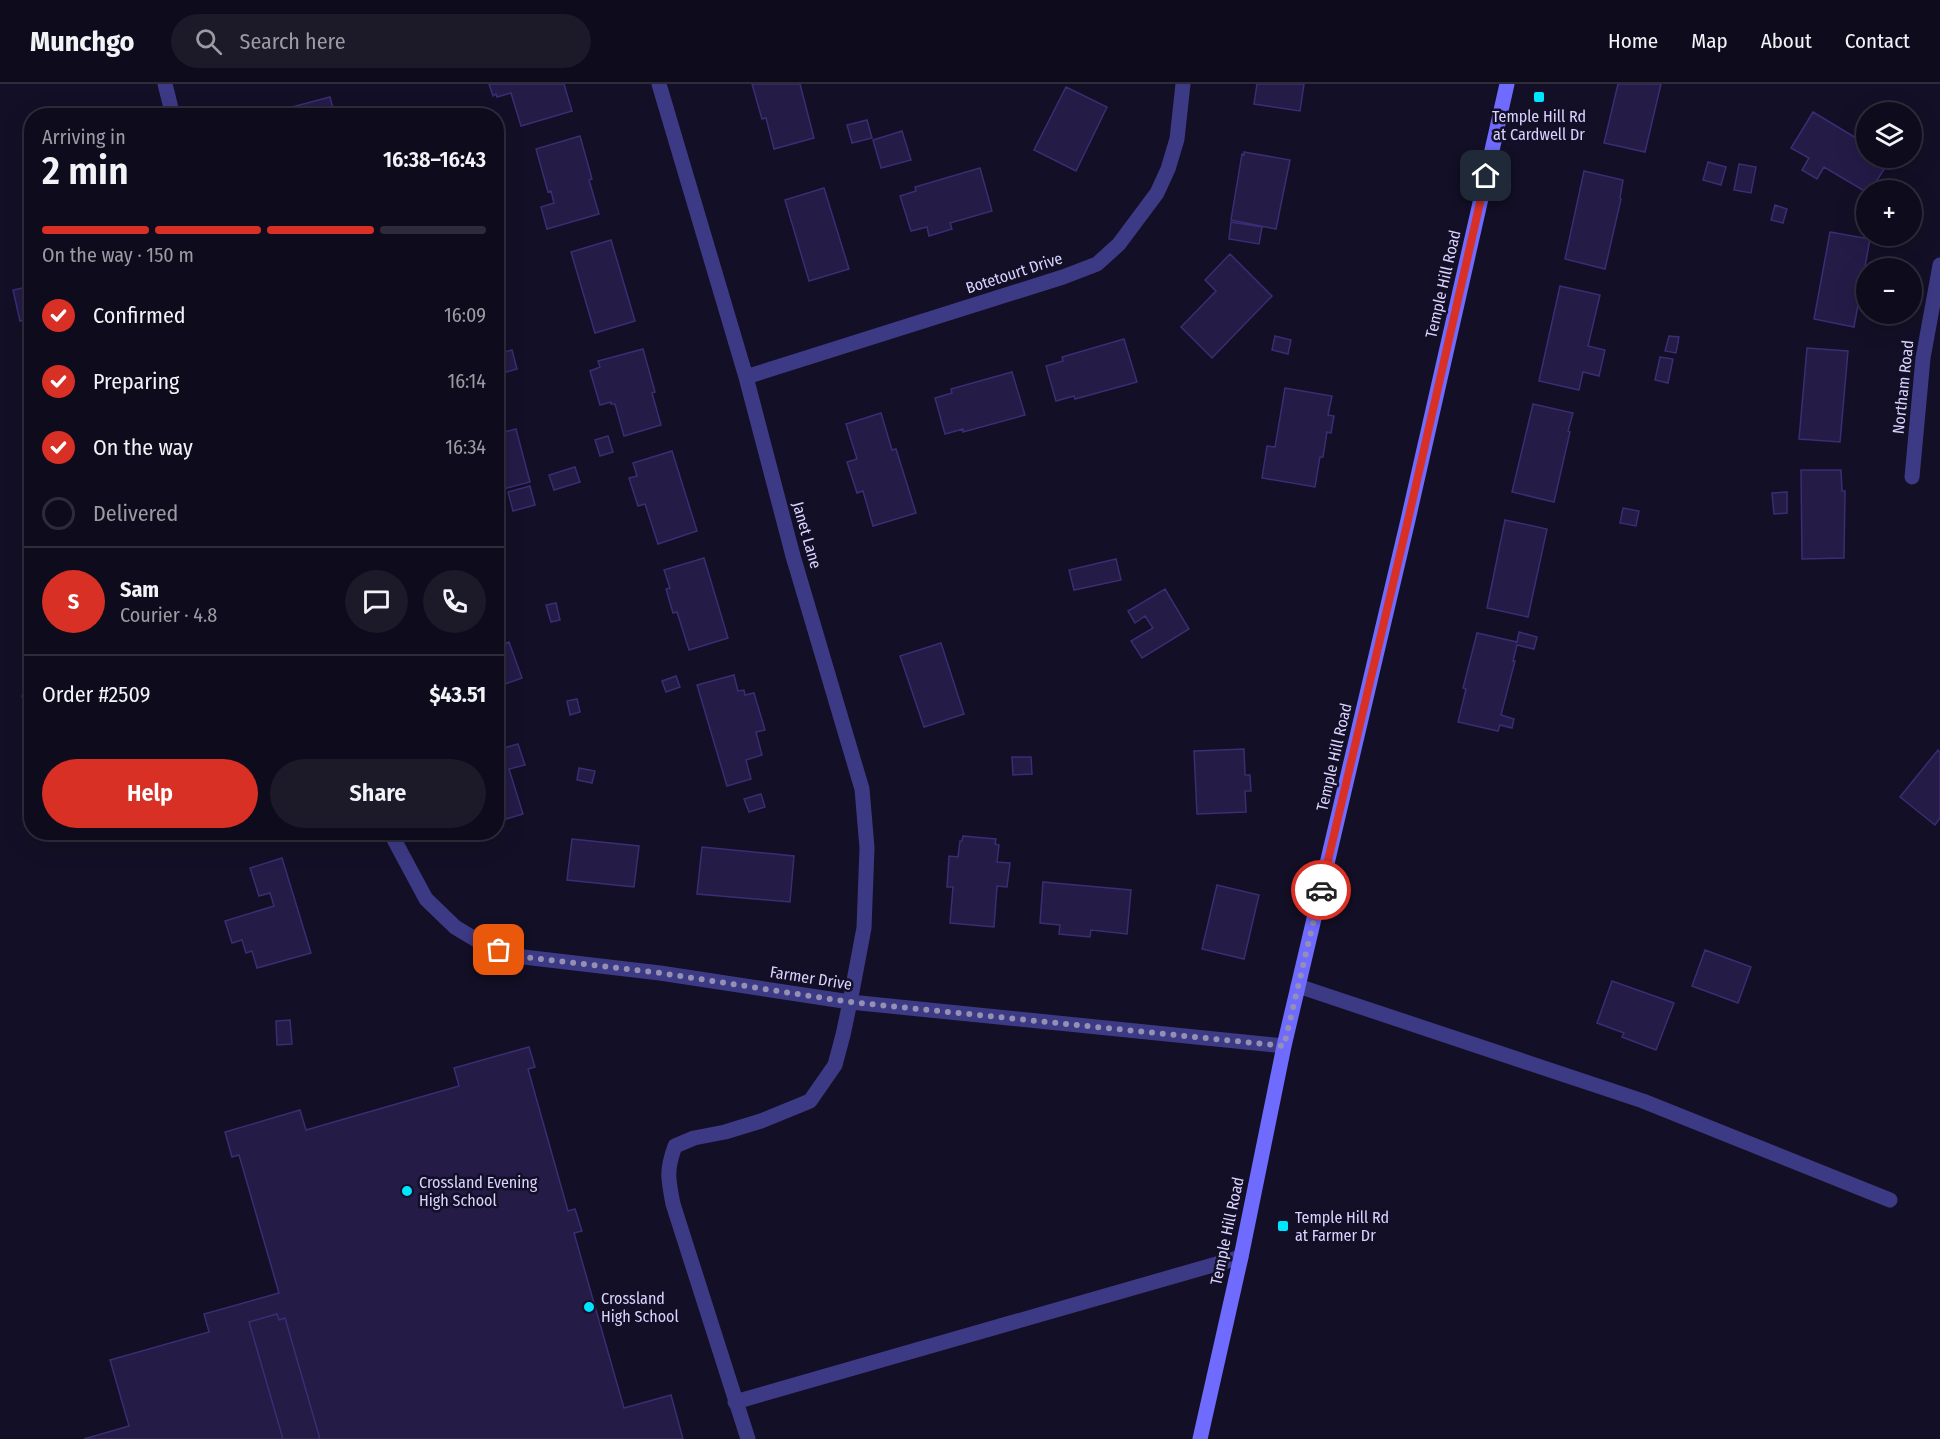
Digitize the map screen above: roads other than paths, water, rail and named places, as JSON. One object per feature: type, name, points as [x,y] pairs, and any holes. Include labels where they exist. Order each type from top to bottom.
[{"type":"main road","name":"Temple Hill Road","points":[[1200,1439],[1241,1257],[1284,1046],[1411,508],[1507,84]]},
{"type":"street","points":[[165,84],[171,108]]},
{"type":"street","name":"Janet Lane","points":[[659,84],[746,377],[793,556],[862,789],[867,848],[864,928],[835,1065],[810,1101],[761,1121],[726,1132],[694,1138],[675,1146],[668,1166],[673,1204],[735,1402]]},
{"type":"street","name":"Botetourt Drive","points":[[746,377],[1063,277],[1097,264],[1119,244],[1157,193],[1168,169],[1177,139],[1183,84]]},
{"type":"street","name":"Northam Road","points":[[1912,477],[1923,358],[1940,265]]},
{"type":"street","name":"Farmer Drive","points":[[394,840],[426,899],[455,927],[483,944],[515,956],[660,973],[850,1002],[1284,1046]]},
{"type":"street","points":[[1298,986],[1643,1101],[1890,1200]]},
{"type":"street","points":[[747,1439],[735,1402],[1241,1257]]},
{"type":"place","name":"Temple Hill Rd at Cardwell Dr","points":[[1539,97]]},
{"type":"place","name":"Crossland Evening High School","points":[[407,1191]]},
{"type":"place","name":"Temple Hill Rd at Farmer Dr","points":[[1283,1226]]},
{"type":"place","name":"Crossland High School","points":[[589,1307]]}]
